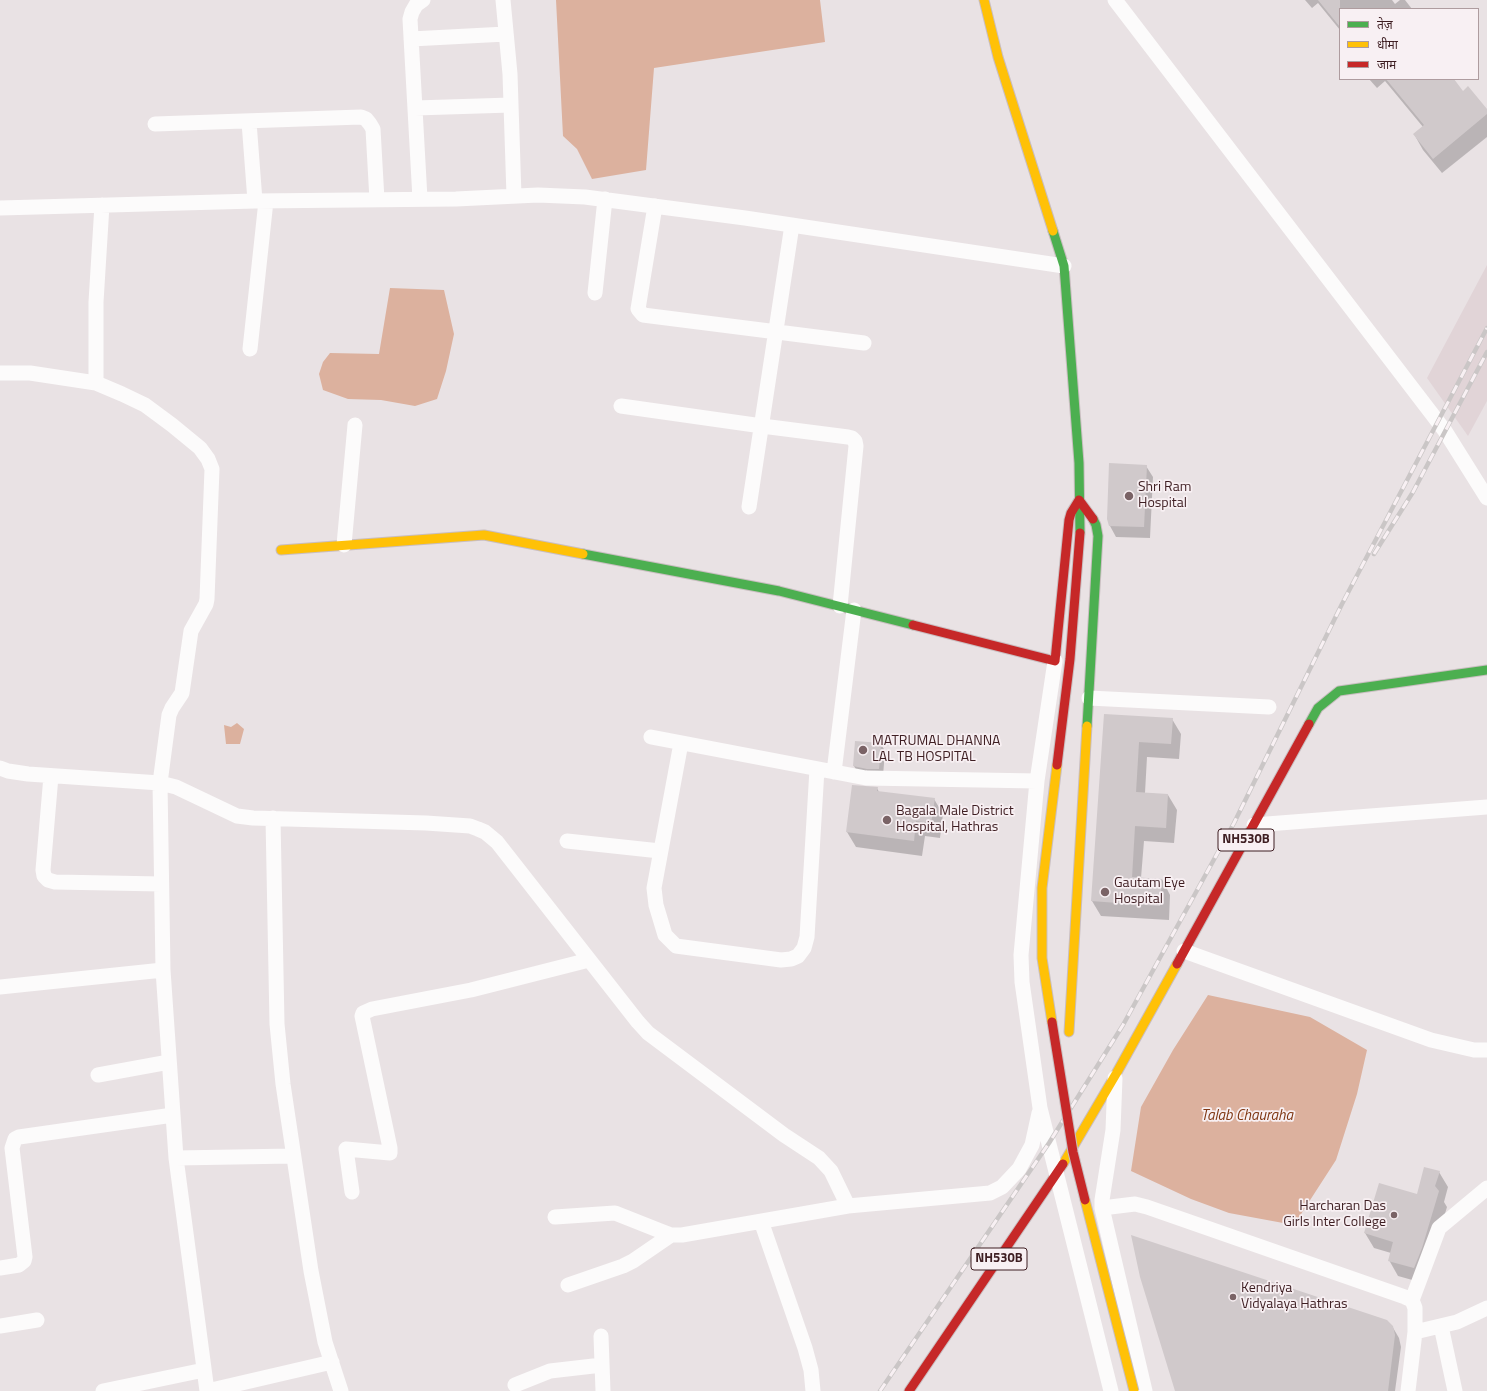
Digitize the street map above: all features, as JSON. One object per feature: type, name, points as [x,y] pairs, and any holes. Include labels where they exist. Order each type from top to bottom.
[{"type":"main road","points":[[984,0],[998,57],[1064,266],[1079,463],[1080,533],[1070,659],[1042,888],[1042,958],[1073,1152],[1134,1391]]},
{"type":"main road","points":[[281,550],[484,534],[779,591],[1055,660],[1069,520],[1071,513],[1079,500]]},
{"type":"main road","points":[[1069,1032],[1098,536],[1096,525],[1079,500]]},
{"type":"main road","name":"NH530B","points":[[909,1391],[1056,1175],[1116,1074],[1318,708],[1339,691],[1487,670]]},
{"type":"street","points":[[420,199],[410,19],[416,5],[423,0]]},
{"type":"street","points":[[503,0],[511,105],[514,196]]},
{"type":"street","points":[[1115,0],[1445,431],[1487,498]]},
{"type":"street","points":[[412,39],[506,34]]},
{"type":"street","points":[[415,108],[511,105]]},
{"type":"street","points":[[155,124],[361,117],[366,119],[373,129],[377,200]]},
{"type":"street","points":[[249,122],[260,201],[250,349]]},
{"type":"street","points":[[0,208],[538,195],[585,196],[792,225],[1064,266]]},
{"type":"street","points":[[595,293],[605,199]]},
{"type":"street","points":[[96,383],[96,302],[102,205]]},
{"type":"street","points":[[655,206],[638,309],[643,315],[864,342]]},
{"type":"street","points":[[749,507],[792,225]]},
{"type":"street","points":[[0,373],[30,373],[96,383],[122,394],[144,405],[172,424],[200,448],[208,459],[212,469],[207,599],[206,604],[191,630],[182,693],[169,715],[160,783],[163,970],[176,1158],[207,1391],[332,1362]]},
{"type":"street","points":[[621,406],[848,437],[855,441],[856,446],[847,608],[834,772]]},
{"type":"street","points":[[344,545],[355,425]]},
{"type":"street","points":[[1055,660],[1037,781],[1021,955],[1022,982],[1040,1108],[1111,1391]]},
{"type":"street","points":[[1089,698],[1269,707]]},
{"type":"street","points":[[651,737],[866,778],[1037,781]]},
{"type":"street","points":[[682,743],[654,888],[656,905],[665,935],[670,942],[676,946],[781,960],[791,959],[798,956],[804,948],[807,937],[817,768]]},
{"type":"street","points":[[0,768],[8,771],[51,776],[160,783],[176,786],[237,816],[426,822],[478,828],[497,842],[648,1033],[784,1135],[819,1158],[831,1171],[848,1206]]},
{"type":"street","points":[[51,776],[43,870],[44,876],[48,880],[55,882],[161,884]]},
{"type":"street","points":[[1254,824],[1487,807]]},
{"type":"street","points":[[273,818],[277,1024],[283,1084],[311,1271],[325,1342],[341,1391]]},
{"type":"street","points":[[567,841],[660,851]]},
{"type":"street","points":[[1184,951],[1431,1040],[1474,1050],[1487,1050]]},
{"type":"street","points":[[352,1192],[346,1149],[390,1153],[362,1016],[363,1013],[372,1009],[471,990],[589,960]]},
{"type":"street","points":[[0,987],[163,970]]},
{"type":"street","points":[[98,1075],[169,1062]]},
{"type":"street","points":[[1116,1074],[1113,1130],[1102,1208],[1145,1391]]},
{"type":"street","points":[[555,1217],[615,1213],[671,1235],[682,1235],[848,1206],[990,1193],[997,1191],[1002,1187],[1019,1169],[1032,1145],[1040,1108]]},
{"type":"street","points":[[0,1268],[20,1265],[25,1258],[12,1148],[15,1139],[19,1137],[173,1115]]},
{"type":"street","points":[[176,1158],[293,1156]]},
{"type":"street","points":[[1412,1300],[1439,1228],[1487,1188]]},
{"type":"street","points":[[1102,1208],[1134,1204],[1147,1207],[1405,1296],[1412,1300],[1415,1308],[1415,1332],[1408,1391]]},
{"type":"street","points":[[761,1221],[805,1348],[811,1370],[813,1391]]},
{"type":"street","points":[[568,1285],[628,1264],[671,1235]]},
{"type":"street","points":[[1415,1332],[1457,1322],[1487,1308]]},
{"type":"street","points":[[0,1326],[37,1320]]},
{"type":"street","points":[[1441,1326],[1455,1391]]},
{"type":"street","points":[[601,1336],[604,1391]]},
{"type":"street","points":[[515,1384],[550,1371],[602,1365]]},
{"type":"street","points":[[102,1391],[204,1370]]},
{"type":"shaded area","points":[[1487,265],[1487,401],[1468,436],[1427,378]]},
{"type":"water","points":[[556,0],[820,0],[825,42],[654,68],[646,170],[592,179],[577,149],[563,136]]},
{"type":"water","points":[[390,288],[444,290],[454,334],[446,371],[437,399],[415,406],[381,400],[348,399],[323,390],[319,374],[323,362],[330,353],[379,354]]},
{"type":"water","points":[[237,723],[244,729],[240,744],[226,744],[224,725],[231,727]]},
{"type":"water","name":"Talab Chauraha","points":[[1208,995],[1310,1017],[1367,1050],[1357,1094],[1336,1160],[1294,1225],[1229,1213],[1191,1199],[1131,1171],[1141,1107],[1173,1050]]},
{"type":"building","points":[[1318,0],[1340,0],[1339,26]]},
{"type":"building","points":[[1387,80],[1455,80],[1463,91],[1468,86],[1487,109],[1487,114],[1433,159],[1413,134],[1424,125]]},
{"type":"building","points":[[1109,463],[1147,465],[1144,527],[1109,526],[1107,519]]},
{"type":"building","points":[[1104,714],[1173,718],[1171,744],[1139,742],[1136,792],[1168,794],[1166,828],[1135,826],[1132,877],[1162,879],[1160,906],[1091,901]]},
{"type":"building","points":[[855,741],[881,743],[879,769],[867,769],[853,766]]},
{"type":"building","points":[[852,785],[878,787],[877,791],[935,798],[931,823],[916,821],[914,841],[846,832]]},
{"type":"building","points":[[1424,1167],[1440,1171],[1435,1186],[1439,1191],[1422,1248],[1414,1268],[1388,1261],[1393,1242],[1364,1233],[1379,1183],[1417,1194]]},
{"type":"building","name":"Kendriya Vidyalaya Hathras","points":[[1131,1235],[1387,1320],[1393,1326],[1395,1335],[1388,1391],[1175,1391],[1140,1277]]},
{"type":"railway","points":[[880,1391],[1049,1143],[1123,1025],[1234,823],[1342,604],[1487,328]]},
{"type":"railway","points":[[1374,554],[1413,492],[1487,352]]},
{"type":"traffic: fast","points":[[1053,231],[1064,266],[1079,463],[1080,533]]},
{"type":"traffic: fast","points":[[1087,726],[1098,536],[1093,519]]},
{"type":"traffic: fast","points":[[583,554],[779,591],[913,625]]},
{"type":"traffic: fast","points":[[1309,724],[1318,708],[1339,691],[1487,670]]},
{"type":"traffic: slow","points":[[984,0],[998,57],[1053,231]]},
{"type":"traffic: slow","points":[[281,550],[484,535],[583,554]]},
{"type":"traffic: slow","points":[[1069,1032],[1087,726]]},
{"type":"traffic: slow","points":[[1052,1022],[1042,958],[1042,888],[1057,765]]},
{"type":"traffic: slow","points":[[1063,1164],[1116,1074],[1177,964]]},
{"type":"traffic: slow","points":[[1085,1200],[1134,1391]]},
{"type":"traffic: jam","points":[[913,625],[1055,661],[1069,520],[1071,513],[1079,500],[1093,519]]},
{"type":"traffic: jam","points":[[1057,765],[1070,659],[1080,533]]},
{"type":"traffic: jam","points":[[1177,964],[1309,724]]},
{"type":"traffic: jam","points":[[1052,1022],[1073,1152],[1085,1200]]},
{"type":"traffic: jam","points":[[909,1391],[1063,1164]]},
{"type":"place","name":"Shri Ram Hospital","points":[[1129,496]]},
{"type":"place","name":"MATRUMAL DHANNA LAL TB HOSPITAL","points":[[863,750]]},
{"type":"place","name":"Bagala Male District Hospital, Hathras","points":[[887,820]]},
{"type":"place","name":"Gautam Eye Hospital","points":[[1105,892]]},
{"type":"place","name":"Harcharan Das Girls Inter College","points":[[1394,1215]]},
{"type":"place","name":"Kendriya Vidyalaya Hathras","points":[[1233,1297]]}]
